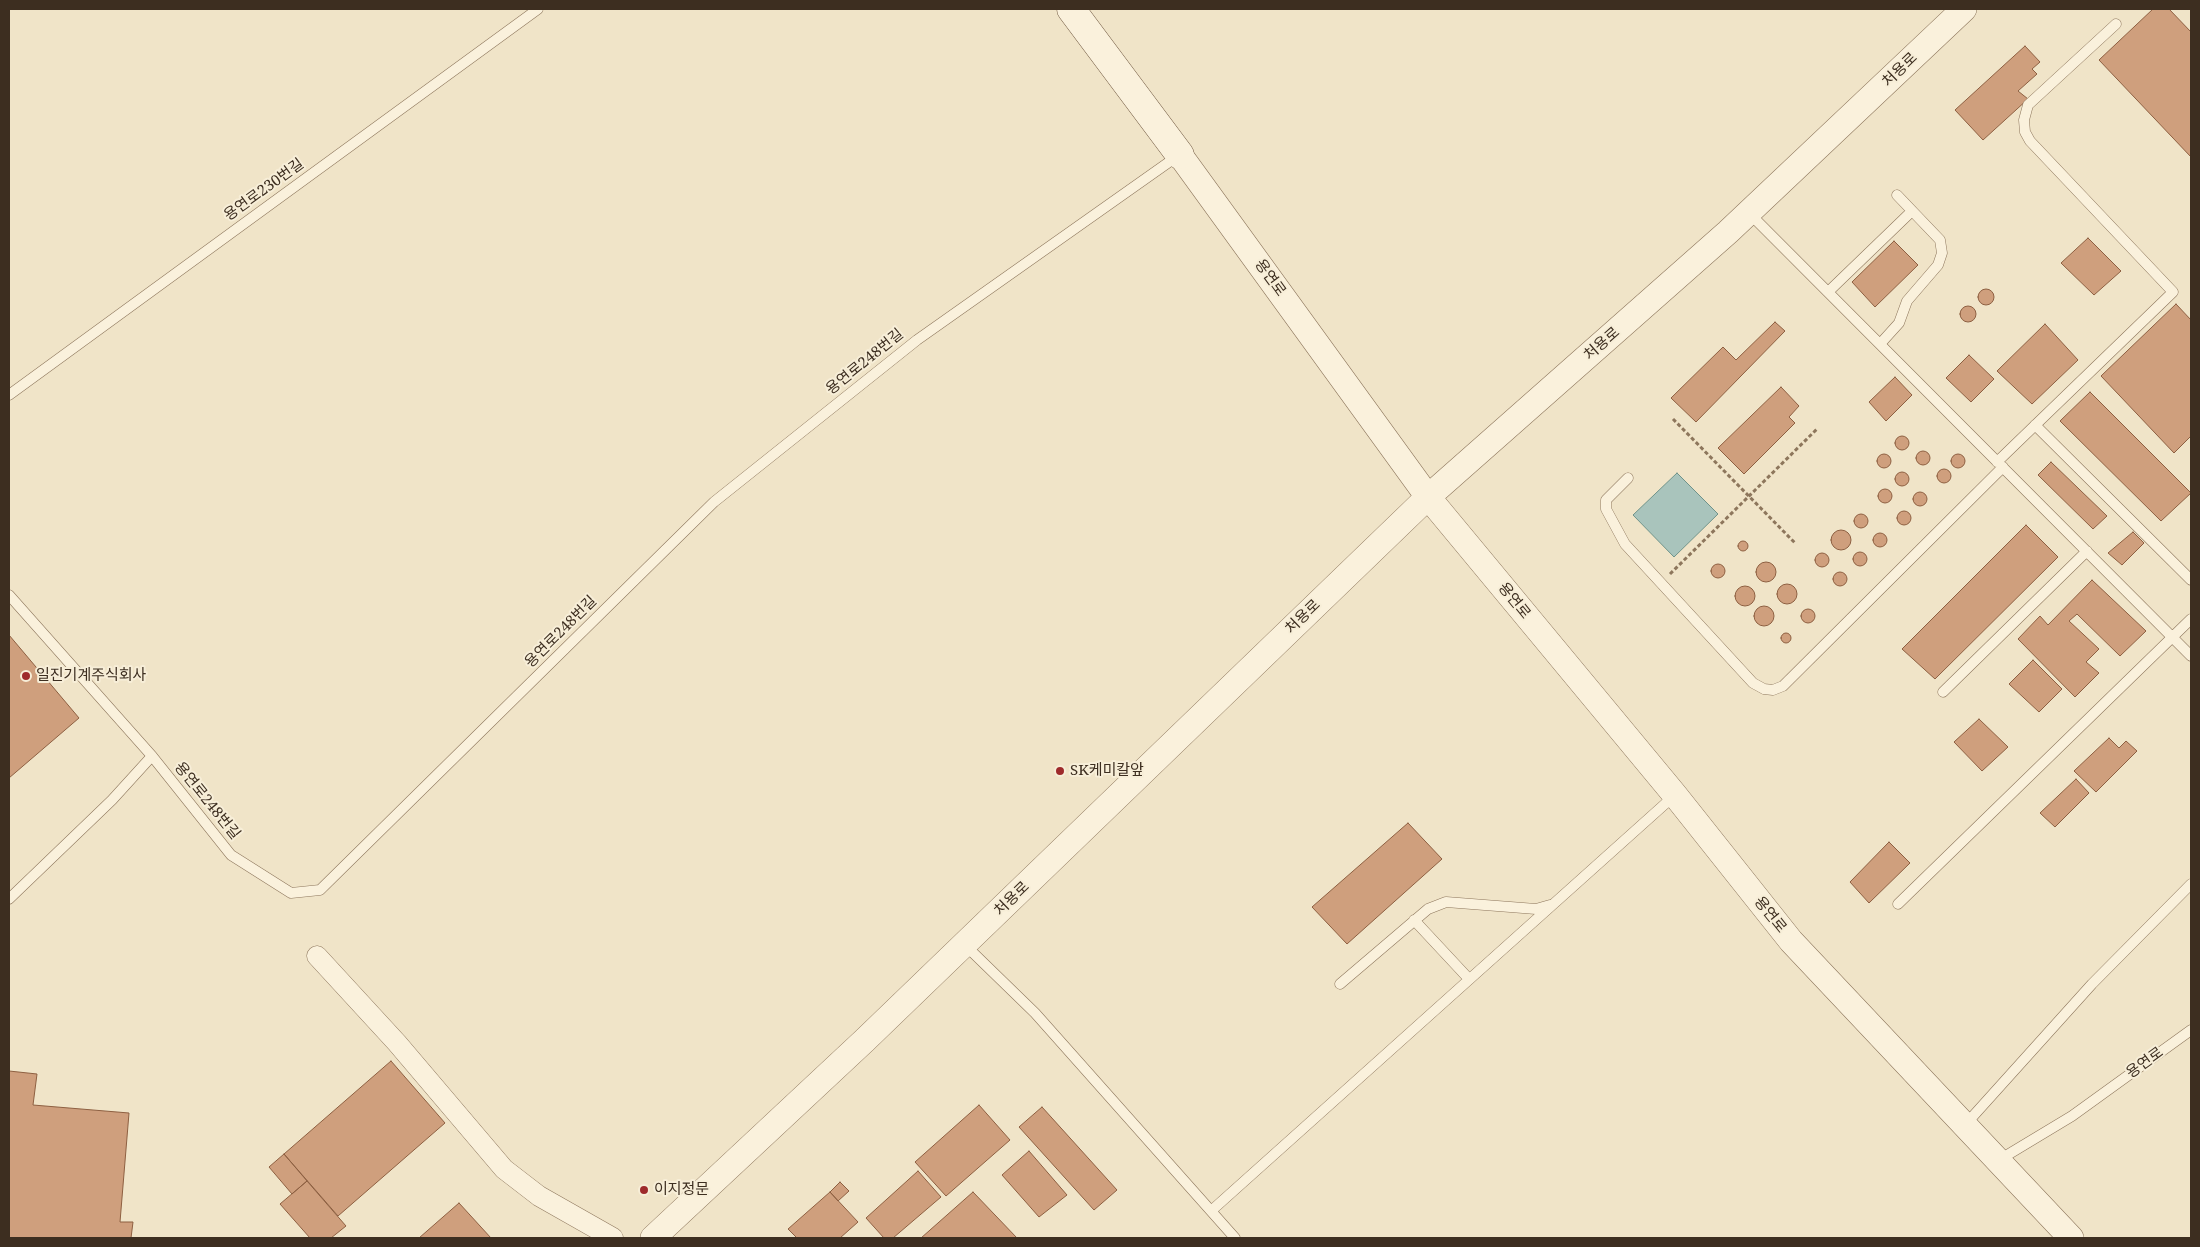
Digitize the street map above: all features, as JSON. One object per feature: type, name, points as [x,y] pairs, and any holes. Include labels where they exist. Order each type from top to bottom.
[{"type":"main road","name":"용연로","points":[[1071,9],[1180,154]]},
{"type":"street","name":"처용로","points":[[654,1238],[964,944],[1428,497],[1749,213],[1964,9]]},
{"type":"street","name":"용연로","points":[[1180,154],[1428,497],[1675,795],[1791,941],[2071,1238]]},
{"type":"street","points":[[317,956],[397,1043],[504,1169],[539,1196],[613,1238]]},
{"type":"lane","name":"용연로230번길","points":[[9,395],[538,9]]},
{"type":"lane","points":[[1628,478],[1606,500],[1606,509],[1625,544],[1753,683],[1764,689],[1773,690],[1783,686],[2000,464],[2035,425],[2173,292],[2030,141],[2025,132],[2024,120],[2028,105],[2116,24]]},
{"type":"lane","name":"용연로248번길","points":[[9,595],[152,756],[231,855],[291,893],[320,890],[714,502],[917,340],[1180,154]]},
{"type":"lane","points":[[1880,344],[1899,323],[1907,301],[1938,265],[1942,253],[1940,240],[1897,195]]},
{"type":"lane","points":[[1828,292],[1912,211]]},
{"type":"lane","points":[[1749,213],[2191,656]]},
{"type":"lane","points":[[2035,425],[2191,580]]},
{"type":"lane","points":[[1943,692],[2087,551]]},
{"type":"lane","points":[[1898,904],[2191,619]]},
{"type":"lane","points":[[9,899],[112,800],[152,756]]},
{"type":"lane","points":[[1211,1211],[1675,795]]},
{"type":"lane","points":[[1965,1125],[2092,984],[2191,884]]},
{"type":"lane","points":[[1340,984],[1428,908],[1446,902],[1536,909],[1553,904]]},
{"type":"lane","points":[[1414,920],[1470,979]]},
{"type":"lane","points":[[964,944],[1035,1014],[1235,1238]]},
{"type":"lane","name":"용연로","points":[[1998,1160],[2072,1116],[2191,1030]]},
{"type":"path","points":[[1673,419],[1795,543]]},
{"type":"path","points":[[1660,583],[1818,428]]},
{"type":"water","points":[[1677,473],[1718,514],[1674,557],[1633,515]]},
{"type":"building","points":[[2153,9],[2169,9],[2191,32],[2191,157],[2099,60]]},
{"type":"building","points":[[2025,46],[2040,62],[2032,69],[2037,74],[2018,91],[2028,99],[1983,140],[1955,110]]},
{"type":"building","points":[[2088,238],[2121,271],[2094,295],[2061,263]]},
{"type":"building","points":[[1894,241],[1918,265],[1875,307],[1852,282]]},
{"type":"building","points":[[1986,289],[1992,291],[1994,297],[1992,303],[1986,305],[1980,303],[1978,297],[1980,291]]},
{"type":"building","points":[[2176,304],[2191,320],[2191,436],[2174,453],[2101,376]]},
{"type":"building","points":[[1965,306],[1971,306],[1976,311],[1974,320],[1965,322],[1960,317],[1960,311]]},
{"type":"building","points":[[1775,322],[1785,331],[1696,422],[1671,398],[1723,347],[1736,360]]},
{"type":"building","points":[[2045,324],[2078,360],[2032,404],[1997,371]]},
{"type":"building","points":[[1969,355],[1994,379],[1971,402],[1946,378]]},
{"type":"building","points":[[1895,377],[1912,395],[1886,421],[1869,402]]},
{"type":"building","points":[[1781,387],[1799,406],[1789,417],[1795,423],[1744,474],[1718,448]]},
{"type":"building","points":[[2090,392],[2191,493],[2161,521],[2060,421]]},
{"type":"building","points":[[1902,436],[1907,438],[1909,443],[1907,448],[1902,450],[1897,448],[1895,443],[1897,438]]},
{"type":"building","points":[[1923,451],[1928,453],[1930,458],[1928,463],[1923,465],[1918,463],[1916,458],[1918,453]]},
{"type":"building","points":[[1884,454],[1889,456],[1891,461],[1889,466],[1884,468],[1879,466],[1877,461],[1879,456]]},
{"type":"building","points":[[1958,454],[1963,456],[1965,461],[1963,466],[1958,468],[1953,466],[1951,461],[1953,456]]},
{"type":"building","points":[[2051,462],[2107,516],[2093,529],[2038,475]]},
{"type":"building","points":[[1944,469],[1949,471],[1951,476],[1949,481],[1944,483],[1939,481],[1937,476],[1939,471]]},
{"type":"building","points":[[1902,472],[1907,474],[1909,479],[1907,484],[1902,486],[1897,484],[1895,479],[1897,474]]},
{"type":"building","points":[[1885,489],[1890,491],[1892,496],[1890,501],[1885,503],[1880,501],[1878,496],[1880,491]]},
{"type":"building","points":[[1920,492],[1925,494],[1927,499],[1925,504],[1920,506],[1915,504],[1913,499],[1915,494]]},
{"type":"building","points":[[1904,511],[1909,513],[1911,518],[1909,523],[1904,525],[1899,523],[1897,518],[1899,513]]},
{"type":"building","points":[[1861,514],[1866,516],[1868,521],[1866,526],[1861,528],[1856,526],[1854,521],[1856,516]]},
{"type":"building","points":[[2026,525],[2058,557],[1935,679],[1902,649]]},
{"type":"building","points":[[1841,530],[1848,533],[1851,540],[1848,547],[1841,550],[1834,547],[1831,540],[1834,533]]},
{"type":"building","points":[[2133,532],[2144,543],[2122,565],[2108,553]]},
{"type":"building","points":[[1880,533],[1885,535],[1887,540],[1885,545],[1880,547],[1875,545],[1873,540],[1875,535]]},
{"type":"building","points":[[1743,541],[1748,546],[1743,551],[1738,546]]},
{"type":"building","points":[[1860,552],[1865,554],[1867,559],[1865,564],[1860,566],[1855,564],[1853,559],[1855,554]]},
{"type":"building","points":[[1822,553],[1827,555],[1829,560],[1827,565],[1822,567],[1817,565],[1815,560],[1817,555]]},
{"type":"building","points":[[1766,562],[1773,565],[1776,572],[1773,579],[1766,582],[1759,579],[1756,572],[1759,565]]},
{"type":"building","points":[[1718,564],[1723,566],[1725,571],[1723,576],[1718,578],[1713,576],[1711,571],[1713,566]]},
{"type":"building","points":[[1840,572],[1845,574],[1847,579],[1845,584],[1840,586],[1835,584],[1833,579],[1835,574]]},
{"type":"building","points":[[2092,580],[2146,631],[2120,656],[2077,614],[2069,621],[2099,649],[2086,662],[2099,673],[2075,697],[2018,639],[2040,616],[2048,625]]},
{"type":"building","points":[[1787,584],[1794,587],[1797,594],[1794,601],[1787,604],[1780,601],[1777,594],[1780,587]]},
{"type":"building","points":[[1745,586],[1752,589],[1755,596],[1752,603],[1745,606],[1738,603],[1735,596],[1738,589]]},
{"type":"building","points":[[1764,606],[1771,609],[1774,616],[1771,623],[1764,626],[1757,623],[1754,616],[1757,609]]},
{"type":"building","points":[[1808,609],[1813,611],[1815,616],[1813,621],[1808,623],[1803,621],[1801,616],[1803,611]]},
{"type":"building","points":[[1786,633],[1791,638],[1786,643],[1781,638]]},
{"type":"building","name":"일진기계주식회사","points":[[9,635],[79,718],[9,778]]},
{"type":"building","points":[[2033,660],[2062,689],[2039,712],[2009,684]]},
{"type":"building","points":[[1979,719],[2008,747],[1982,771],[1954,742]]},
{"type":"building","points":[[2109,738],[2119,748],[2126,741],[2137,751],[2096,792],[2074,771]]},
{"type":"building","points":[[2076,779],[2089,793],[2055,827],[2040,813]]},
{"type":"building","points":[[1408,823],[1442,859],[1347,944],[1312,907]]},
{"type":"building","points":[[1889,842],[1910,863],[1869,903],[1850,882]]},
{"type":"building","points":[[391,1061],[445,1123],[338,1216],[284,1154]]},
{"type":"building","points":[[9,1071],[37,1074],[33,1105],[129,1113],[120,1222],[133,1222],[131,1238],[9,1238]]},
{"type":"building","points":[[979,1105],[1010,1140],[946,1196],[915,1162]]},
{"type":"building","points":[[1042,1107],[1117,1190],[1094,1210],[1019,1127]]},
{"type":"building","points":[[1029,1151],[1067,1195],[1039,1217],[1002,1175]]},
{"type":"building","points":[[284,1154],[307,1181],[292,1194],[269,1167]]},
{"type":"building","points":[[918,1171],[941,1197],[893,1238],[884,1238],[866,1218]]},
{"type":"building","points":[[307,1181],[346,1226],[331,1238],[310,1238],[280,1204]]},
{"type":"building","points":[[840,1182],[849,1191],[838,1201],[830,1192]]},
{"type":"building","points":[[830,1192],[858,1222],[840,1238],[797,1238],[788,1229]]},
{"type":"building","points":[[973,1192],[1017,1238],[921,1238]]},
{"type":"building","points":[[459,1203],[491,1238],[419,1238]]},
{"type":"place","name":"일진기계주식회사","points":[[26,676]]},
{"type":"place","name":"SK케미칼앞","points":[[1060,771]]},
{"type":"place","name":"이지정문","points":[[644,1190]]}]
